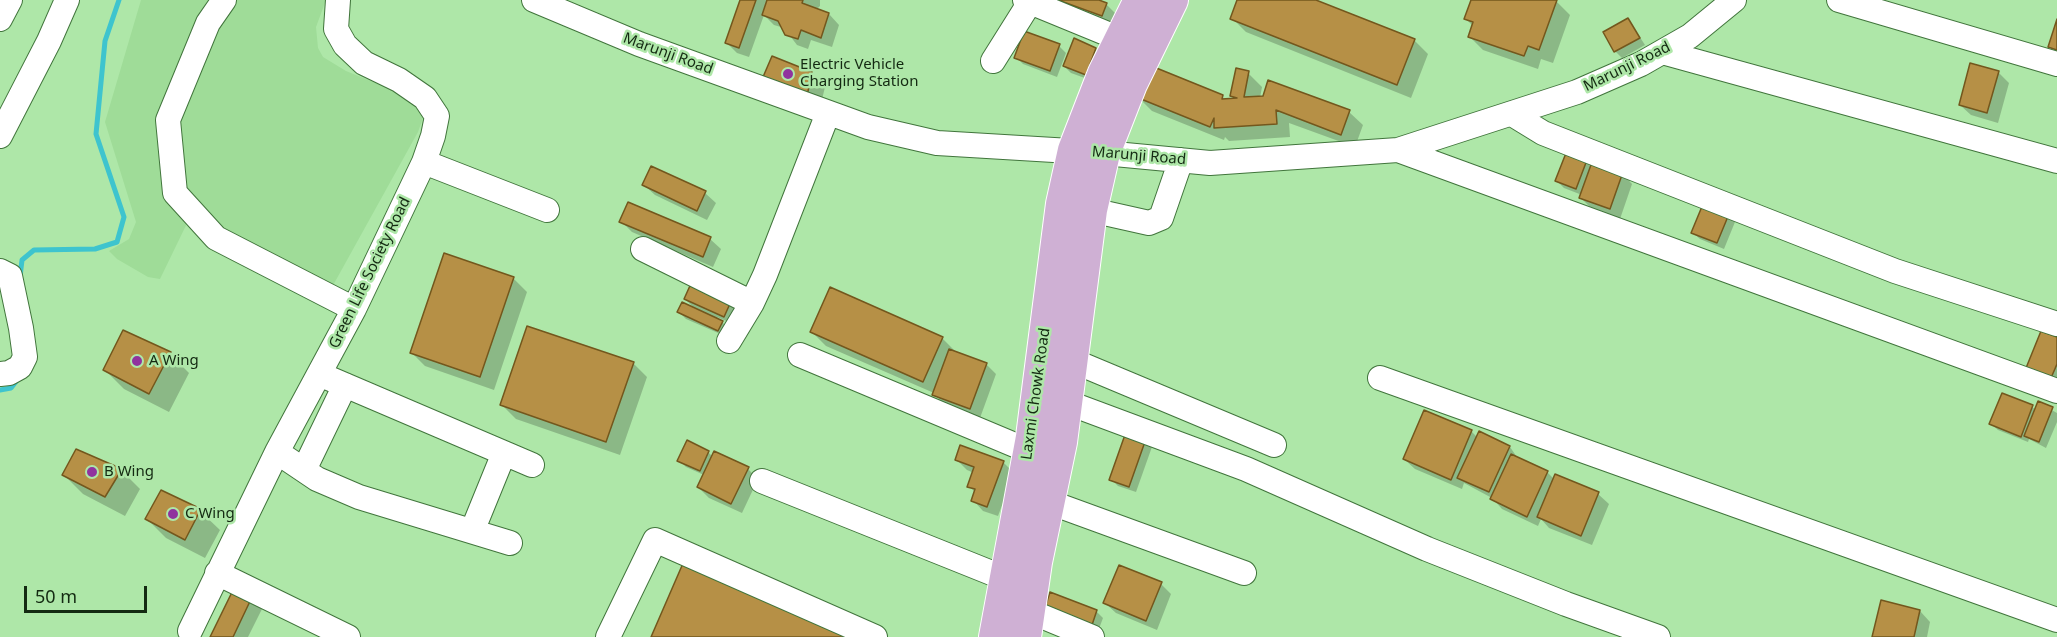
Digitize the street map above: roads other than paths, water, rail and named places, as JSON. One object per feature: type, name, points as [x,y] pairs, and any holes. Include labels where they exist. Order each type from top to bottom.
[{"type":"main road","points":[[1089,152],[1104,73],[1140,0]]},
{"type":"main road","points":[[1089,152],[1131,84],[1172,0]]},
{"type":"main road","name":"Laxmi Chowk Road","points":[[1015,624],[1048,502],[1066,402],[1091,210],[1089,152]]},
{"type":"main road","name":"Laxmi Chowk Road","points":[[1015,624],[1004,578],[1029,451],[1062,204],[1089,152]]},
{"type":"street","points":[[0,19],[10,0]]},
{"type":"street","points":[[0,136],[50,41],[67,0]]},
{"type":"street","points":[[224,0],[208,23],[168,120],[175,193],[216,238],[354,309]]},
{"type":"street","name":"Green Life Society Road","points":[[190,631],[277,452],[354,309],[424,162],[437,116],[425,98],[399,80],[364,63],[345,45],[336,29],[338,0]]},
{"type":"street","name":"Marunji Road","points":[[534,0],[639,44],[868,127],[937,143],[1089,152],[1210,163],[1398,150],[1576,92],[1641,64],[1690,36],[1734,0]]},
{"type":"street","points":[[1839,0],[2057,64]]},
{"type":"street","points":[[993,61],[1027,1],[1120,39]]},
{"type":"street","points":[[1662,52],[2057,161]]},
{"type":"street","points":[[729,341],[752,303],[828,113]]},
{"type":"street","points":[[1512,114],[1543,133],[1895,271],[2057,324]]},
{"type":"street","points":[[1398,150],[2057,391]]},
{"type":"street","points":[[1091,210],[1149,223],[1161,218],[1181,160]]},
{"type":"street","points":[[424,162],[547,210]]},
{"type":"street","points":[[643,249],[752,303]]},
{"type":"street","points":[[0,271],[10,276],[25,357],[20,367],[9,374],[0,374]]},
{"type":"street","points":[[800,356],[1029,451]]},
{"type":"street","points":[[1071,360],[1274,445]]},
{"type":"street","points":[[319,374],[532,465]]},
{"type":"street","points":[[1380,378],[2057,620]]},
{"type":"street","points":[[304,470],[345,385]]},
{"type":"street","points":[[1066,402],[1246,470],[1427,549],[1566,604],[1658,637]]},
{"type":"street","points":[[277,452],[317,479],[359,497],[473,529],[510,543]]},
{"type":"street","points":[[473,529],[504,453]]},
{"type":"street","points":[[762,481],[1004,578]]},
{"type":"street","points":[[1048,502],[1244,573]]},
{"type":"street","points":[[608,637],[655,540],[875,637]]},
{"type":"street","points":[[217,573],[348,637]]},
{"type":"street","points":[[1015,624],[1092,637]]},
{"type":"waterway","points":[[20,277],[22,260],[34,250],[95,249],[117,242],[124,217],[96,134],[105,41],[119,0]]},
{"type":"waterway","points":[[0,390],[11,388],[18,379]]},
{"type":"place","name":"Electric Vehicle Charging Station","points":[[788,74]]},
{"type":"place","name":"A Wing","points":[[137,361]]},
{"type":"place","name":"B Wing","points":[[92,472]]},
{"type":"place","name":"C Wing","points":[[173,514]]}]
